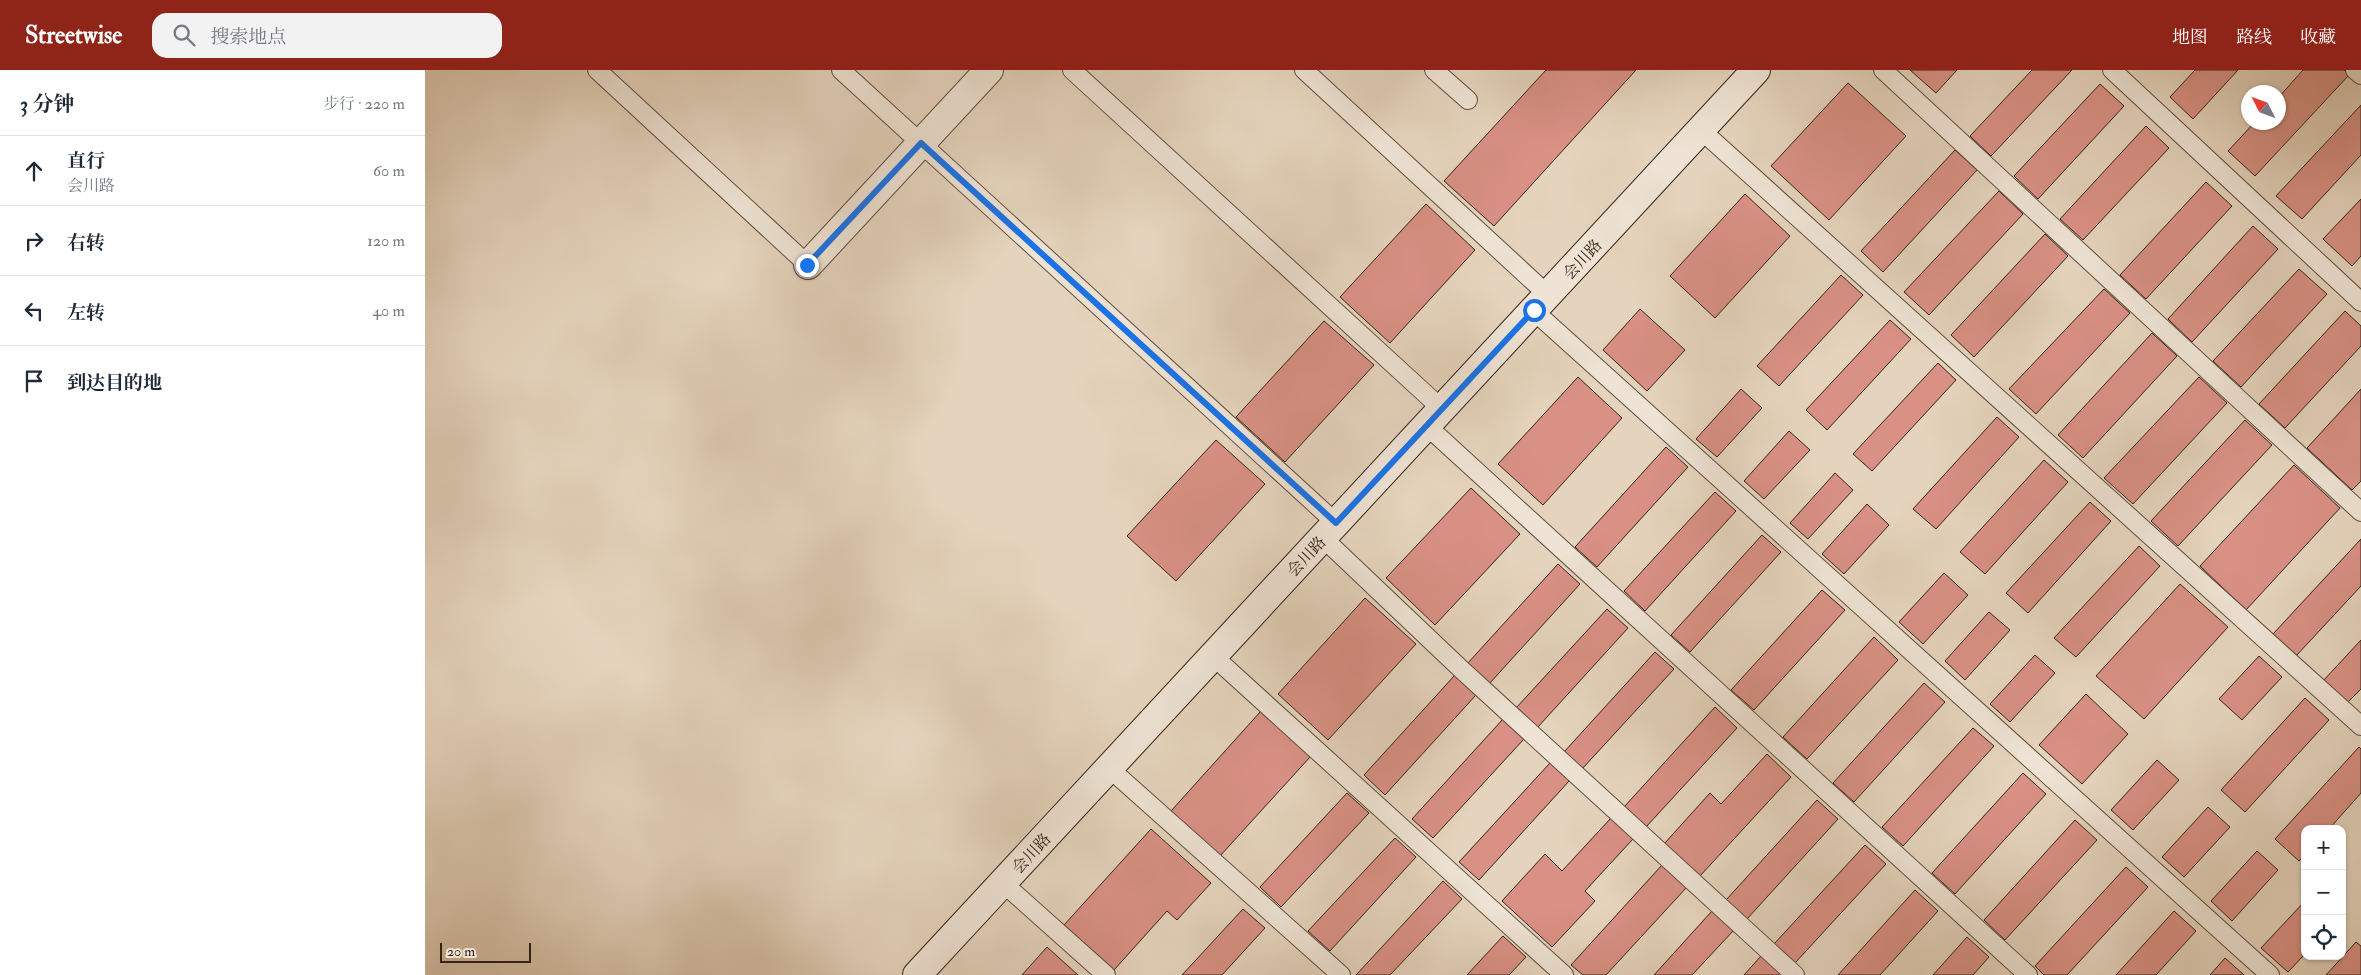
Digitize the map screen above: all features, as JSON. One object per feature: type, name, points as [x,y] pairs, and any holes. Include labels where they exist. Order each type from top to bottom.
[{"type":"street","points":[[807,265],[989,70]]},
{"type":"street","name":"会川路","points":[[917,975],[1756,70]]},
{"type":"lane","points":[[597,70],[807,265]]},
{"type":"lane","points":[[841,70],[921,143],[1330,530],[1462,670],[1795,975]]},
{"type":"lane","points":[[1072,70],[1435,417],[2028,975]]},
{"type":"lane","points":[[1304,70],[1541,303],[2270,975]]},
{"type":"lane","points":[[1434,70],[1468,100]]},
{"type":"lane","points":[[1883,70],[2361,512]]},
{"type":"lane","points":[[2112,70],[2361,302]]},
{"type":"lane","points":[[2355,70],[2361,75]]},
{"type":"lane","points":[[1701,130],[2361,726]]},
{"type":"lane","points":[[1213,656],[1564,975]]},
{"type":"lane","points":[[1109,768],[1341,975]]},
{"type":"lane","points":[[1003,883],[1106,975]]},
{"type":"building","points":[[1546,70],[1636,70],[1494,226],[1444,181]]},
{"type":"building","points":[[1910,70],[1957,70],[1936,93]]},
{"type":"building","points":[[2032,70],[2072,70],[1991,156],[1970,136]]},
{"type":"building","points":[[2195,70],[2238,70],[2193,119],[2170,97]]},
{"type":"building","points":[[2303,70],[2344,70],[2349,75],[2255,176],[2228,151],[2248,130],[2286,130],[2286,89]]},
{"type":"building","points":[[1848,83],[1906,136],[1829,220],[1771,166]]},
{"type":"building","points":[[2100,84],[2124,106],[2038,199],[2014,176]]},
{"type":"building","points":[[2361,105],[2361,155],[2302,219],[2276,196]]},
{"type":"building","points":[[2146,126],[2169,148],[2083,240],[2060,219]]},
{"type":"building","points":[[1955,150],[1977,170],[1883,272],[1861,251]]},
{"type":"building","points":[[2206,182],[2232,206],[2146,299],[2120,275]]},
{"type":"building","points":[[1999,191],[2023,214],[1929,315],[1904,292]]},
{"type":"building","points":[[1745,194],[1790,236],[1715,318],[1670,276]]},
{"type":"building","points":[[2361,199],[2361,256],[2352,266],[2323,239]]},
{"type":"building","points":[[1426,204],[1475,250],[1390,343],[1340,297]]},
{"type":"building","points":[[2253,226],[2278,249],[2192,342],[2168,319]]},
{"type":"building","points":[[2045,234],[2068,256],[1974,357],[1951,335]]},
{"type":"building","points":[[2299,269],[2327,294],[2241,387],[2213,361]]},
{"type":"building","points":[[1841,275],[1863,295],[1779,386],[1757,366]]},
{"type":"building","points":[[2104,289],[2130,313],[2036,414],[2009,389]]},
{"type":"building","points":[[1640,309],[1685,350],[1647,391],[1603,350]]},
{"type":"building","points":[[2345,311],[2361,326],[2361,346],[2285,428],[2259,404]]},
{"type":"building","points":[[1890,320],[1911,339],[1827,430],[1806,410]]},
{"type":"building","points":[[1324,321],[1374,365],[1285,462],[1236,417]]},
{"type":"building","points":[[2152,333],[2177,356],[2083,458],[2058,435]]},
{"type":"building","points":[[1938,363],[1956,380],[1872,471],[1853,454]]},
{"type":"building","points":[[1578,377],[1622,418],[1543,505],[1498,464]]},
{"type":"building","points":[[2199,377],[2227,403],[2133,504],[2104,478]]},
{"type":"building","points":[[1741,389],[1762,408],[1717,457],[1696,439]]},
{"type":"building","points":[[2361,389],[2361,481],[2352,490],[2307,448]]},
{"type":"building","points":[[1997,417],[2019,437],[1936,529],[1913,509]]},
{"type":"building","points":[[2245,420],[2272,445],[2178,546],[2151,521]]},
{"type":"building","points":[[1789,431],[1810,450],[1764,499],[1744,481]]},
{"type":"building","points":[[1216,440],[1265,484],[1176,581],[1127,536]]},
{"type":"building","points":[[1666,447],[1688,467],[1597,567],[1575,547]]},
{"type":"building","points":[[2044,460],[2068,482],[1985,574],[1960,552]]},
{"type":"building","points":[[2294,465],[2340,508],[2246,610],[2200,566]]},
{"type":"building","points":[[1835,473],[1853,490],[1808,539],[1790,523]]},
{"type":"building","points":[[1471,488],[1520,534],[1435,625],[1386,578]]},
{"type":"building","points":[[1715,492],[1736,511],[1645,611],[1624,591]]},
{"type":"building","points":[[2090,502],[2111,521],[2028,613],[2006,593]]},
{"type":"building","points":[[1867,504],[1889,525],[1844,574],[1822,554]]},
{"type":"building","points":[[1762,535],[1781,552],[1690,652],[1671,635]]},
{"type":"building","points":[[2361,539],[2361,586],[2296,656],[2273,634]]},
{"type":"building","points":[[2139,546],[2160,566],[2076,657],[2054,638]]},
{"type":"building","points":[[1558,564],[1580,584],[1489,684],[1467,664]]},
{"type":"building","points":[[1944,573],[1968,595],[1923,644],[1899,622]]},
{"type":"building","points":[[2180,584],[2228,627],[2144,719],[2096,676]]},
{"type":"building","points":[[1822,590],[1845,610],[1754,710],[1731,690]]},
{"type":"building","points":[[1365,598],[1416,644],[1328,740],[1278,694]]},
{"type":"building","points":[[1607,609],[1628,628],[1537,728],[1516,708]]},
{"type":"building","points":[[1989,612],[2010,630],[1965,680],[1945,661]]},
{"type":"building","points":[[1874,637],[1898,660],[1807,759],[1783,737]]},
{"type":"building","points":[[2361,640],[2361,689],[2347,703],[2323,681]]},
{"type":"building","points":[[1655,652],[1674,669],[1582,769],[1564,752]]},
{"type":"building","points":[[2035,655],[2055,673],[2010,722],[1990,704]]},
{"type":"building","points":[[2259,656],[2282,677],[2242,720],[2219,699]]},
{"type":"building","points":[[1455,675],[1476,695],[1385,795],[1364,775]]},
{"type":"building","points":[[1924,683],[1945,702],[1854,802],[1833,783]]},
{"type":"building","points":[[2086,694],[2128,734],[2082,784],[2039,745]]},
{"type":"building","points":[[2305,698],[2329,720],[2245,812],[2221,790]]},
{"type":"building","points":[[1715,707],[1737,728],[1646,827],[1624,807]]},
{"type":"building","points":[[1261,711],[1311,756],[1220,856],[1171,811]]},
{"type":"building","points":[[1503,719],[1524,739],[1433,838],[1412,819]]},
{"type":"building","points":[[1973,728],[1994,746],[1903,846],[1882,827]]},
{"type":"building","points":[[2359,747],[2361,749],[2361,793],[2333,825],[2301,825],[2301,859],[2299,861],[2275,839]]},
{"type":"building","points":[[1767,754],[1791,777],[1700,876],[1664,844],[1710,793],[1721,804]]},
{"type":"building","points":[[2157,760],[2179,780],[2133,830],[2111,810]]},
{"type":"building","points":[[1550,763],[1570,780],[1479,880],[1459,862]]},
{"type":"building","points":[[2023,773],[2046,794],[1955,894],[1932,873]]},
{"type":"building","points":[[1347,793],[1369,813],[1281,907],[1260,887]]},
{"type":"building","points":[[1817,800],[1838,819],[1747,919],[1726,900]]},
{"type":"building","points":[[2208,807],[2230,827],[2184,877],[2162,857]]},
{"type":"building","points":[[1611,818],[1633,839],[1585,891],[1595,901],[1552,947],[1502,901],[1545,854],[1562,871]]},
{"type":"building","points":[[2075,820],[2097,840],[2005,940],[1984,920]]},
{"type":"building","points":[[1151,829],[1211,883],[1177,920],[1167,911],[1114,970],[1064,925]]},
{"type":"building","points":[[1395,838],[1416,857],[1330,951],[1308,931]]},
{"type":"building","points":[[1865,845],[1886,864],[1795,963],[1774,944]]},
{"type":"building","points":[[2257,851],[2278,870],[2232,921],[2211,901]]},
{"type":"building","points":[[1662,865],[1687,887],[1606,975],[1583,975],[1571,965]]},
{"type":"building","points":[[2126,867],[2148,887],[2067,975],[2044,975],[2035,966]]},
{"type":"building","points":[[1443,881],[1462,899],[1390,975],[1356,975]]},
{"type":"building","points":[[1915,890],[1938,911],[1880,975],[1838,975]]},
{"type":"building","points":[[2301,905],[2301,958],[2288,972],[2261,948]]},
{"type":"building","points":[[1243,909],[1265,928],[1222,975],[1182,975]]},
{"type":"building","points":[[1712,911],[1734,930],[1692,975],[1654,975]]},
{"type":"building","points":[[2174,911],[2196,931],[2156,975],[2116,975]]},
{"type":"building","points":[[1503,936],[1526,957],[1509,975],[1467,975]]},
{"type":"building","points":[[1967,937],[1989,957],[1973,975],[1933,975]]},
{"type":"building","points":[[2356,942],[2361,946],[2361,975],[2326,975],[2340,960],[2346,960],[2346,953]]},
{"type":"building","points":[[1047,947],[1078,975],[1022,975]]},
{"type":"building","points":[[1761,956],[1782,974],[1744,975]]},
{"type":"building","points":[[2225,958],[2244,975],[2210,975]]},
{"type":"route","points":[[807,265],[921,143],[1336,523],[1534,310]]}]
